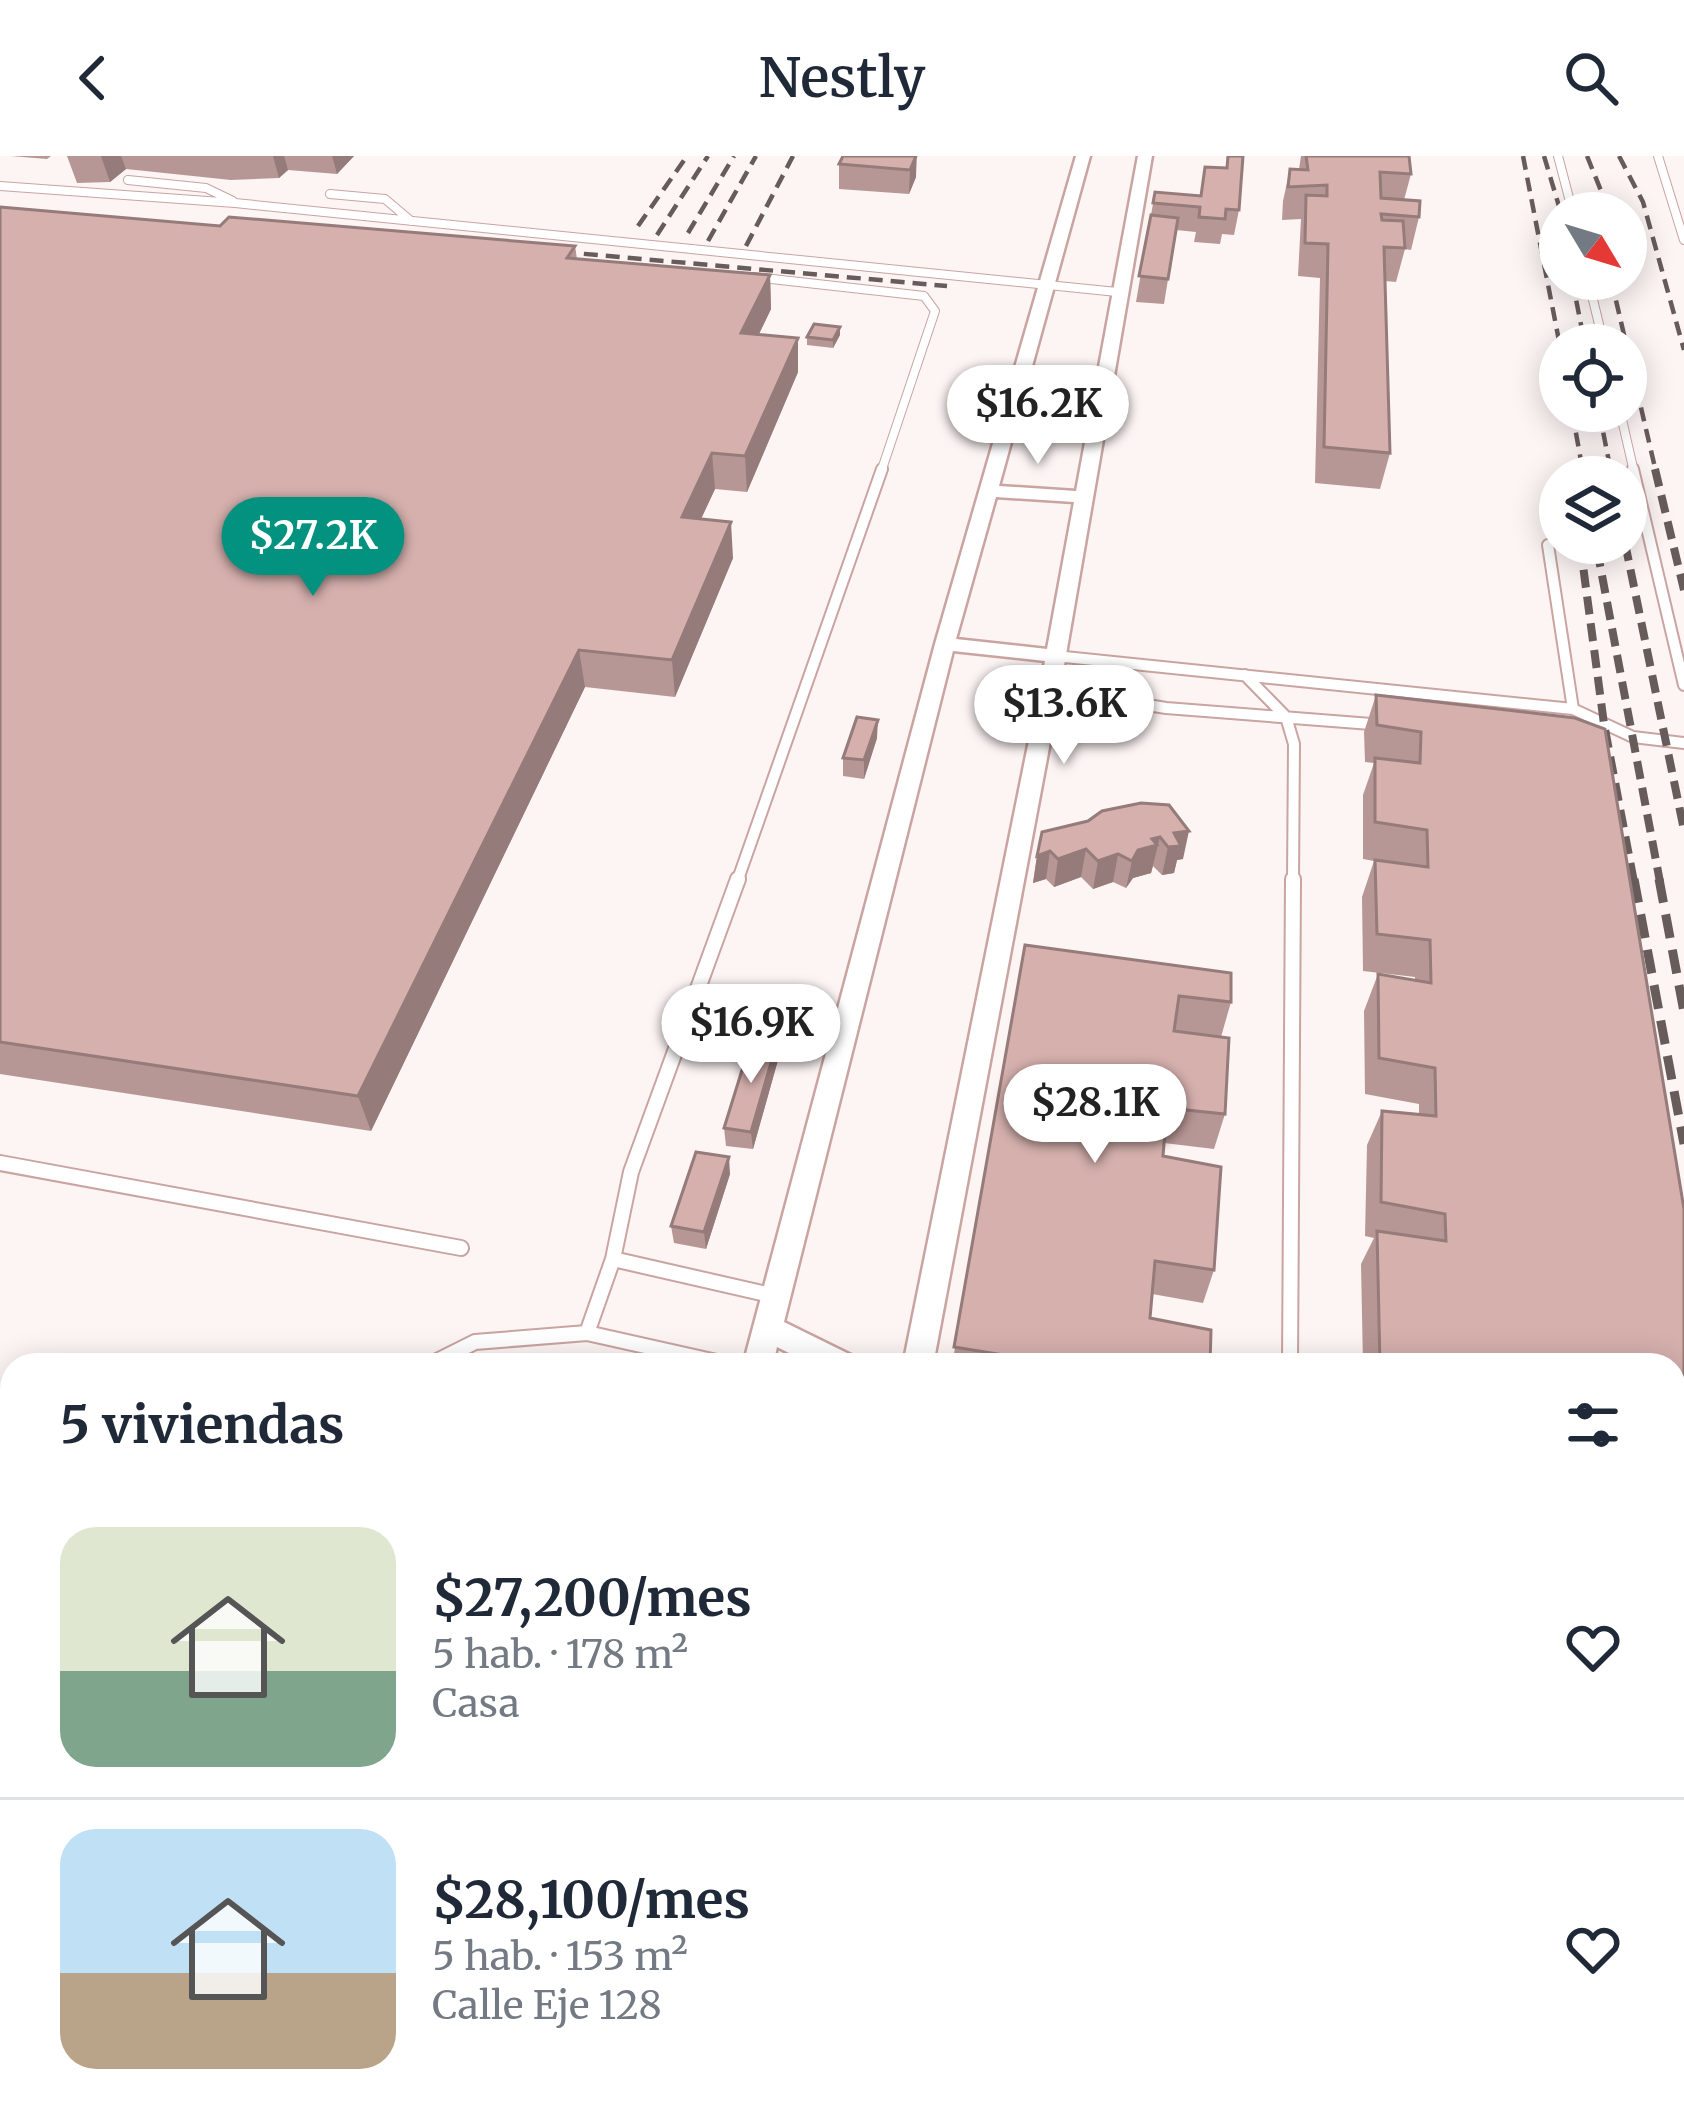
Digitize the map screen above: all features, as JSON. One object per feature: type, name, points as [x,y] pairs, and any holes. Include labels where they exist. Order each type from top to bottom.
[{"type":"street","points":[[761,1353],[945,644],[1051,283],[1083,156]]},
{"type":"street","points":[[919,1353],[1050,689],[1117,292],[1145,156]]},
{"type":"street","points":[[990,491],[1082,497]]},
{"type":"street","points":[[945,644],[1055,656]]},
{"type":"street","points":[[766,1328],[817,1353]]},
{"type":"lane","points":[[1558,156],[1567,192]]},
{"type":"lane","points":[[1658,156],[1684,240]]},
{"type":"lane","points":[[128,180],[206,188],[235,202]]},
{"type":"lane","points":[[0,186],[235,202],[1117,292]]},
{"type":"lane","points":[[330,194],[385,199],[411,221]]},
{"type":"lane","points":[[587,1333],[613,1259],[631,1172],[801,709],[935,311],[924,296],[895,289],[729,275]]},
{"type":"lane","points":[[1624,432],[1684,685]]},
{"type":"lane","points":[[1551,564],[1573,709]]},
{"type":"lane","points":[[1055,656],[1573,709],[1599,729],[1684,742]]},
{"type":"lane","points":[[1245,675],[1286,718],[1294,744],[1290,1353]]},
{"type":"lane","points":[[1050,689],[1166,708],[1400,727]]},
{"type":"lane","points":[[0,1162],[461,1248]]},
{"type":"lane","points":[[613,1259],[775,1296]]},
{"type":"lane","points":[[453,1353],[475,1342],[587,1333],[676,1353]]},
{"type":"building","points":[[843,156],[916,156],[910,170],[839,164]]},
{"type":"building","points":[[1228,156],[1243,156],[1239,210],[1226,209],[1225,219],[1199,217],[1200,207],[1153,203],[1155,192],[1201,196],[1205,167],[1227,168]]},
{"type":"building","points":[[1306,156],[1409,156],[1411,174],[1380,172],[1381,198],[1420,201],[1419,217],[1381,214],[1382,220],[1403,221],[1405,248],[1384,247],[1390,453],[1324,447],[1328,244],[1305,243],[1306,195],[1327,196],[1327,185],[1288,187],[1290,169],[1308,170]]},
{"type":"building","points":[[0,207],[220,226],[229,217],[575,246],[567,258],[770,275],[741,333],[798,338],[745,456],[712,453],[682,517],[731,522],[672,660],[579,650],[358,1096],[0,1042]]},
{"type":"building","points":[[1151,215],[1178,218],[1168,279],[1139,276]]},
{"type":"building","points":[[814,324],[840,327],[833,340],[807,337]]},
{"type":"building","points":[[1376,695],[1575,718],[1605,729],[1684,1209],[1684,1353],[1380,1353],[1377,1231],[1446,1241],[1445,1214],[1381,1202],[1382,1111],[1436,1116],[1435,1068],[1379,1058],[1378,974],[1431,983],[1430,940],[1377,934],[1375,860],[1428,867],[1427,830],[1375,822],[1375,758],[1420,763],[1421,732],[1377,725]]},
{"type":"building","points":[[857,717],[878,720],[864,760],[843,758]]},
{"type":"building","points":[[1141,803],[1169,805],[1189,831],[1174,833],[1181,846],[1168,847],[1160,837],[1152,839],[1157,845],[1138,850],[1132,861],[1118,854],[1098,861],[1086,849],[1058,859],[1050,851],[1037,856],[1042,832]]},
{"type":"building","points":[[1025,945],[1231,973],[1231,1002],[1179,996],[1174,1031],[1229,1038],[1225,1114],[1167,1108],[1163,1156],[1221,1167],[1214,1270],[1155,1261],[1150,1318],[1211,1330],[1210,1353],[991,1353],[954,1347]]},
{"type":"building","points":[[752,1038],[777,1042],[751,1132],[724,1128]]},
{"type":"building","points":[[696,1152],[729,1157],[704,1232],[671,1226]]},
{"type":"railway","points":[[638,226],[687,156]]},
{"type":"railway","points":[[657,235],[708,156]]},
{"type":"railway","points":[[688,233],[734,156]]},
{"type":"railway","points":[[708,241],[756,156]]},
{"type":"railway","points":[[746,246],[793,156]]},
{"type":"railway","points":[[1523,156],[1556,324]]},
{"type":"railway","points":[[1544,156],[1555,192]]},
{"type":"railway","points":[[1587,156],[1602,192]]},
{"type":"railway","points":[[1619,156],[1643,202],[1684,350]]},
{"type":"railway","points":[[540,250],[947,286]]},
{"type":"railway","points":[[1576,300],[1581,324]]},
{"type":"railway","points":[[1616,300],[1656,472]]},
{"type":"railway","points":[[1576,432],[1580,456]]},
{"type":"railway","points":[[1603,432],[1608,456]]},
{"type":"railway","points":[[1655,469],[1684,590]]},
{"type":"railway","points":[[1583,564],[1604,724],[1634,882]]},
{"type":"railway","points":[[1600,564],[1660,882]]},
{"type":"railway","points":[[1629,564],[1684,830]]},
{"type":"railway","points":[[1634,879],[1684,1144]]},
{"type":"railway","points":[[1659,879],[1684,1012]]}]
